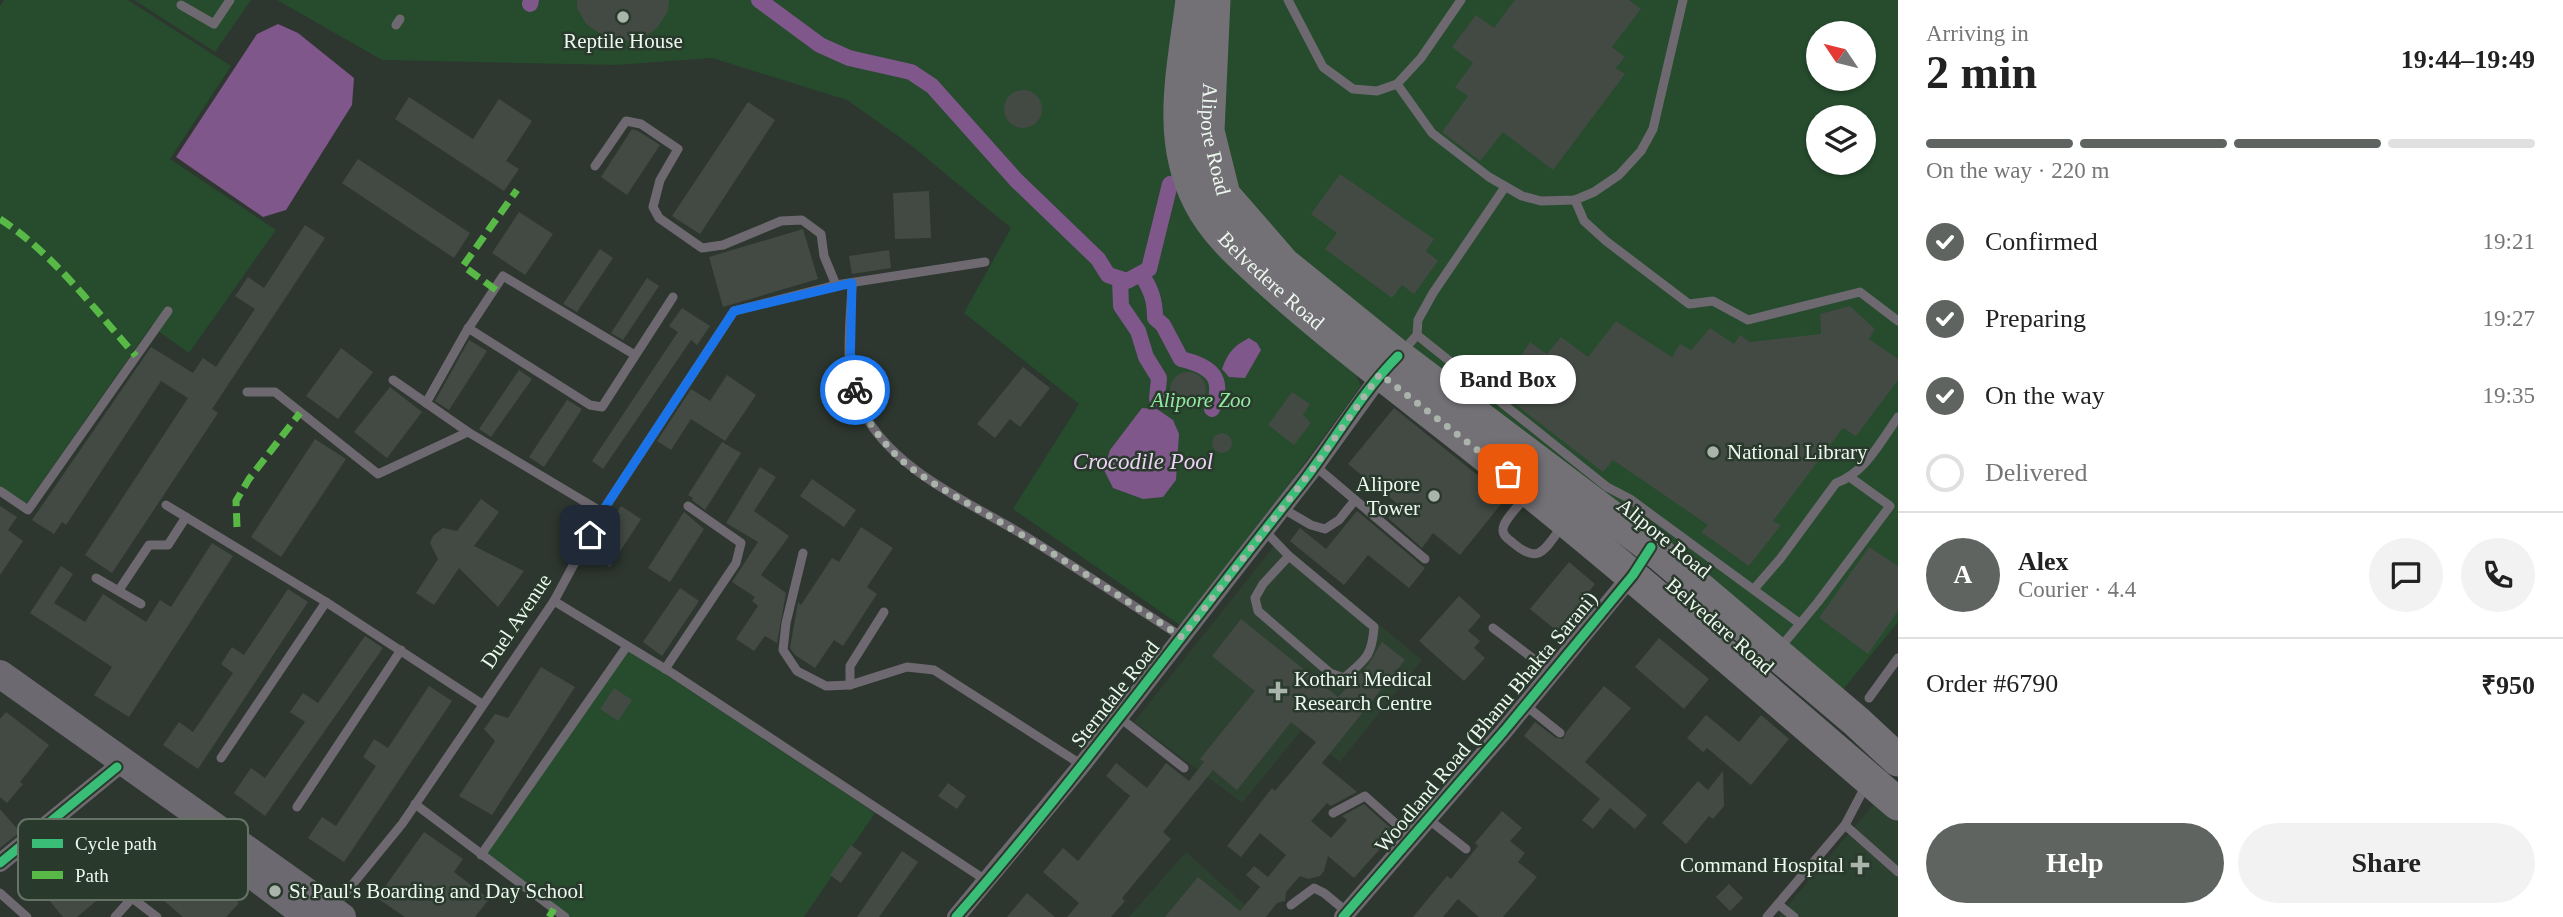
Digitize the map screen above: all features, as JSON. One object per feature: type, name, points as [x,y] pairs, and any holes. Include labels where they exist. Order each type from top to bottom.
[{"type":"highway","name":"Belvedere Road","points":[[1192,0],[1179,93],[1180,132],[1187,168],[1199,201],[1229,243],[1312,319],[1398,355],[1530,492],[1633,575],[1882,763],[1898,804]]},
{"type":"highway","name":"Alipore Road","points":[[1214,0],[1208,131],[1224,195],[1284,264],[1398,355],[1651,547],[1776,653],[1882,763]]},
{"type":"main road","points":[[0,674],[198,819]]},
{"type":"main road","points":[[0,683],[117,768],[181,819]]},
{"type":"main road","points":[[248,855],[328,914]]},
{"type":"main road","points":[[248,863],[328,914]]},
{"type":"street","name":"Sterndale Road","points":[[956,917],[1082,765],[1398,355]]},
{"type":"street","name":"Woodland Road (Bhanu Bhakta Sarani)","points":[[1345,915],[1552,673],[1633,575],[1651,547]]},
{"type":"street","points":[[53,819],[117,768]]},
{"type":"street","points":[[1,861],[18,847]]},
{"type":"lane","points":[[181,5],[214,24],[230,0]]},
{"type":"lane","points":[[1288,0],[1322,66],[1353,89],[1377,91],[1397,84],[1420,58],[1461,0]]},
{"type":"lane","points":[[1397,84],[1432,133],[1505,187],[1522,196],[1541,201],[1575,200],[1594,192],[1619,175],[1641,151],[1653,129],[1683,0]]},
{"type":"lane","points":[[595,166],[626,121],[641,124],[678,149],[660,180],[653,207],[659,218],[702,248],[723,245],[781,221],[802,220],[821,234],[824,256],[836,285]]},
{"type":"lane","points":[[1505,187],[1433,293],[1398,355],[1630,499],[1799,623]]},
{"type":"lane","points":[[1575,200],[1584,221],[1689,304],[1713,301],[1748,320],[1860,292],[1898,321]]},
{"type":"lane","name":"Duel Avenue","points":[[328,914],[402,824],[554,601],[602,512],[734,311],[836,285],[985,262]]},
{"type":"lane","points":[[426,403],[468,328],[503,276],[635,355]]},
{"type":"lane","points":[[852,283],[850,373],[860,407],[875,432],[895,454],[914,470],[1029,539],[1182,637]]},
{"type":"lane","points":[[468,328],[590,405],[603,407],[673,296]]},
{"type":"lane","points":[[0,491],[29,510],[168,311]]},
{"type":"lane","points":[[393,380],[468,432],[602,512]]},
{"type":"lane","points":[[247,392],[275,392],[378,474],[468,432]]},
{"type":"lane","points":[[1754,589],[1780,559],[1836,482],[1851,478],[1863,466],[1898,417]]},
{"type":"lane","points":[[1315,466],[1425,559]]},
{"type":"lane","points":[[1776,653],[1894,509],[1851,478]]},
{"type":"lane","points":[[1530,492],[1503,527],[1504,536],[1520,550],[1531,555],[1541,552],[1566,521]]},
{"type":"lane","points":[[1282,508],[1311,525],[1325,529],[1339,520],[1355,500]]},
{"type":"lane","points":[[166,505],[326,602],[482,704]]},
{"type":"lane","points":[[664,668],[736,563],[741,543],[688,506]]},
{"type":"lane","points":[[119,590],[149,545],[168,545],[186,517]]},
{"type":"lane","points":[[1264,530],[1289,556],[1374,626],[1373,647],[1363,662],[1344,678],[1330,673],[1258,611],[1255,598],[1263,584],[1289,556]]},
{"type":"lane","points":[[803,553],[786,623],[783,650],[797,671],[826,686],[850,685],[907,667],[934,670],[1082,765]]},
{"type":"lane","points":[[96,578],[141,604]]},
{"type":"lane","points":[[554,601],[664,668],[987,881]]},
{"type":"lane","points":[[222,758],[326,602]]},
{"type":"lane","points":[[850,685],[850,667],[884,612]]},
{"type":"lane","points":[[1493,628],[1552,673]]},
{"type":"lane","points":[[481,855],[627,646]]},
{"type":"lane","points":[[297,807],[401,650]]},
{"type":"lane","points":[[1869,698],[1898,658]]},
{"type":"lane","points":[[1525,705],[1560,733]]},
{"type":"lane","points":[[1119,717],[1184,768]]},
{"type":"lane","points":[[1766,917],[1845,825],[1882,763]]},
{"type":"lane","points":[[1333,813],[1365,796],[1412,838]]},
{"type":"lane","points":[[415,804],[565,917]]},
{"type":"lane","points":[[1428,819],[1466,849]]},
{"type":"lane","points":[[1845,825],[1898,872]]},
{"type":"lane","points":[[1291,905],[1314,888],[1324,893],[1345,915]]},
{"type":"lane","points":[[0,894],[27,917]]},
{"type":"lane","points":[[115,917],[130,900]]},
{"type":"lane","points":[[135,900],[158,917]]},
{"type":"lane","points":[[1778,904],[1794,917]]},
{"type":"shaded area","name":"Kothari Medical Research Centre","points":[[1278,541],[1422,660],[1340,762],[1301,731],[1242,803],[1134,722]]},
{"type":"shaded area","name":"Command Hospital","points":[[1879,798],[1898,813],[1898,917],[1778,917]]},
{"type":"shaded area","points":[[1186,852],[1258,917],[1129,917]]},
{"type":"green space","points":[[4,0],[128,0],[231,66],[170,159],[276,230],[189,353],[151,326],[25,506],[0,489],[0,6]]},
{"type":"green space","points":[[134,0],[251,0],[215,52]]},
{"type":"green space","name":"Alipore Zoo","points":[[277,0],[1181,0],[1166,102],[1349,358],[1361,386],[1184,628],[1013,509],[1079,404],[964,313],[1011,228],[912,146],[847,100],[712,58],[616,65],[382,60]]},
{"type":"green space","name":"National Library","points":[[1215,0],[1898,0],[1898,622],[1837,697],[1237,208],[1205,101]]},
{"type":"green space","points":[[627,649],[875,813],[804,917],[571,917],[485,854]]},
{"type":"water","points":[[278,24],[298,33],[354,78],[352,105],[286,210],[263,217],[176,157],[257,34]]},
{"type":"water","points":[[1249,338],[1257,343],[1261,350],[1245,378],[1229,377],[1222,369],[1229,354]]},
{"type":"water","name":"Crocodile Pool","points":[[1142,408],[1157,409],[1173,420],[1179,434],[1176,480],[1163,497],[1143,499],[1113,488],[1104,470],[1110,450]]},
{"type":"building","name":"Reptile House","points":[[577,0],[669,0],[668,11],[657,28],[642,39],[626,41],[607,38],[586,24],[577,8]]},
{"type":"building","points":[[1515,0],[1629,0],[1641,9],[1612,47],[1625,57],[1616,68],[1625,74],[1553,170],[1503,132],[1480,161],[1442,132],[1468,96],[1455,87],[1473,63],[1452,47],[1476,15],[1494,28]]},
{"type":"building","points":[[1023,90],[1036,96],[1042,109],[1036,122],[1023,128],[1010,122],[1004,109],[1010,96]]},
{"type":"building","points":[[409,97],[473,139],[499,99],[532,121],[506,161],[519,169],[504,191],[395,119]]},
{"type":"building","points":[[748,102],[775,120],[700,234],[672,216]]},
{"type":"building","points":[[632,129],[660,145],[627,195],[601,177]]},
{"type":"building","points":[[358,159],[470,233],[454,258],[342,183]]},
{"type":"building","points":[[1340,174],[1434,239],[1426,251],[1438,261],[1414,294],[1402,285],[1392,298],[1325,249],[1337,233],[1311,214]]},
{"type":"building","points":[[929,191],[931,238],[895,239],[893,193]]},
{"type":"building","points":[[519,212],[553,234],[525,275],[492,253]]},
{"type":"building","points":[[305,225],[325,238],[212,409],[218,413],[112,573],[85,555],[188,398],[161,381],[66,525],[62,522],[54,534],[32,520],[151,347],[193,373],[203,358],[216,367],[255,309],[235,296],[248,277],[264,288]]},
{"type":"building","points":[[803,229],[818,279],[723,307],[709,257]]},
{"type":"building","points":[[600,249],[613,258],[577,312],[563,304]]},
{"type":"building","points":[[889,250],[891,268],[852,274],[849,256]]},
{"type":"building","points":[[647,278],[659,286],[623,340],[611,333]]},
{"type":"building","points":[[1850,306],[1875,329],[1869,339],[1898,359],[1898,380],[1856,436],[1843,428],[1773,521],[1781,525],[1749,566],[1701,532],[1708,525],[1613,460],[1603,472],[1511,401],[1515,397],[1501,386],[1530,342],[1547,354],[1561,337],[1588,357],[1616,321],[1672,357],[1680,344],[1691,350],[1710,328],[1734,344],[1740,335],[1750,342],[1821,334],[1820,314]]},
{"type":"building","points":[[682,308],[710,326],[697,345],[691,340],[603,469],[592,461],[678,332],[669,326]]},
{"type":"building","points":[[469,340],[487,351],[449,410],[435,401]]},
{"type":"building","points":[[341,348],[373,372],[338,419],[306,396]]},
{"type":"building","points":[[1023,367],[1050,388],[1020,427],[1010,419],[995,438],[977,424]]},
{"type":"building","points":[[519,370],[532,379],[491,437],[479,429]]},
{"type":"building","points":[[1188,372],[1201,377],[1206,390],[1201,403],[1188,408],[1175,403],[1170,390],[1175,377]]},
{"type":"building","points":[[727,375],[756,395],[725,441],[691,419],[671,450],[657,441],[691,389],[710,401]]},
{"type":"building","points":[[390,387],[422,412],[387,458],[354,432]]},
{"type":"building","points":[[1292,392],[1310,404],[1303,415],[1311,423],[1294,445],[1268,425]]},
{"type":"building","points":[[567,400],[582,409],[544,467],[529,457]]},
{"type":"building","points":[[1394,408],[1506,498],[1460,555],[1433,533],[1422,548],[1388,518],[1399,505],[1348,464]]},
{"type":"building","points":[[1222,433],[1229,436],[1232,443],[1229,450],[1222,453],[1215,450],[1212,443],[1215,436]]},
{"type":"building","points":[[315,439],[346,459],[281,557],[251,537]]},
{"type":"building","points":[[722,442],[741,453],[705,510],[688,495]]},
{"type":"building","points":[[760,467],[776,477],[754,511],[789,536],[761,575],[786,593],[777,643],[765,636],[754,651],[736,639],[758,606],[752,601],[755,597],[732,582],[758,542],[726,523]]},
{"type":"building","points":[[812,479],[856,510],[844,527],[800,496]]},
{"type":"building","points":[[481,499],[499,512],[474,546],[524,571],[498,607],[459,568],[434,605],[416,593],[438,559],[430,543],[433,536],[443,528],[457,531]]},
{"type":"building","points":[[0,506],[17,517],[8,530],[23,541],[0,575]]},
{"type":"building","points":[[621,506],[641,519],[610,567],[590,554]]},
{"type":"building","points":[[1357,511],[1425,568],[1409,588],[1368,555],[1344,585],[1290,541],[1300,528],[1326,549]]},
{"type":"building","points":[[684,512],[704,529],[670,582],[648,568]]},
{"type":"building","points":[[861,527],[893,548],[867,587],[877,594],[843,646],[834,640],[815,668],[795,655],[790,648],[798,602],[801,605],[832,558],[839,562]]},
{"type":"building","points":[[212,543],[233,556],[129,717],[94,695],[112,667],[30,613],[61,566],[73,574],[54,603],[85,622],[103,594],[146,622],[160,600],[171,607]]},
{"type":"building","points":[[1869,547],[1898,566],[1898,611],[1868,654],[1819,618]]},
{"type":"building","points":[[1569,562],[1595,584],[1557,631],[1530,609]]},
{"type":"building","points":[[680,588],[699,601],[662,656],[643,642]]},
{"type":"building","points":[[288,589],[308,602],[198,769],[163,745],[179,722],[193,732],[233,673],[221,664],[232,647],[244,655]]},
{"type":"building","points":[[1459,596],[1481,616],[1468,631],[1480,641],[1474,648],[1485,658],[1464,681],[1419,641]]},
{"type":"building","points":[[1241,619],[1338,697],[1368,665],[1382,642],[1405,660],[1322,763],[1357,792],[1331,806],[1327,803],[1311,821],[1331,838],[1347,820],[1342,816],[1364,804],[1395,832],[1354,878],[1328,856],[1320,876],[1308,879],[1300,876],[1286,892],[1285,901],[1277,903],[1266,917],[1165,917],[1198,877],[1240,911],[1260,887],[1246,875],[1254,866],[1268,877],[1286,855],[1260,833],[1241,857],[1227,846],[1272,788],[1275,791],[1316,742],[1291,722],[1237,790],[1213,770],[1163,832],[1171,839],[1122,898],[1125,901],[1111,917],[1067,917],[1079,903],[1043,872],[1063,848],[1078,861],[1130,796],[1106,776],[1116,763],[1147,788],[1166,763],[1189,781],[1204,762],[1200,759],[1255,691],[1212,656]]},
{"type":"building","points":[[365,636],[383,648],[265,816],[234,793],[251,768],[265,778],[305,722],[290,712],[303,693],[318,703]]},
{"type":"building","points":[[1659,638],[1709,679],[1684,709],[1635,667]]},
{"type":"building","points":[[541,667],[575,687],[492,815],[459,796],[495,741],[484,729],[495,714],[508,718]]},
{"type":"building","points":[[429,686],[452,701],[344,862],[308,838],[322,817],[336,826],[376,766],[363,757],[374,739],[388,748]]},
{"type":"building","points":[[1604,686],[1631,708],[1585,762],[1647,815],[1635,829],[1610,808],[1593,829],[1582,820],[1600,799],[1524,736],[1535,722],[1556,738],[1563,739]]},
{"type":"building","points":[[614,688],[632,700],[618,721],[600,709]]},
{"type":"building","points":[[6,712],[49,745],[7,803],[0,797],[0,719]]},
{"type":"building","points":[[1706,715],[1739,742],[1761,715],[1789,739],[1751,785],[1707,748],[1703,752],[1687,738]]},
{"type":"building","points":[[1723,771],[1724,806],[1713,819],[1709,816],[1686,844],[1662,823],[1698,781],[1708,790]]},
{"type":"building","points":[[948,783],[966,796],[957,809],[938,796]]},
{"type":"building","points":[[0,809],[18,830],[18,834],[0,848]]},
{"type":"building","points":[[1502,811],[1522,828],[1510,841],[1525,853],[1518,862],[1537,877],[1503,917],[1479,917],[1458,899],[1443,917],[1413,917],[1447,876],[1451,879],[1478,846],[1475,843]]},
{"type":"building","points":[[424,832],[463,859],[454,872],[489,899],[475,917],[405,917],[377,898]]},
{"type":"building","points":[[851,845],[862,853],[841,883],[830,875]]},
{"type":"building","points":[[902,851],[918,862],[879,917],[857,917]]},
{"type":"building","points":[[1729,884],[1743,898],[1730,911],[1716,897]]},
{"type":"building","points":[[1027,893],[1055,917],[1007,917]]},
{"type":"building","points":[[49,900],[97,900],[77,917],[63,917]]},
{"type":"building","points":[[163,900],[236,900],[239,903],[226,917],[183,917]]},
{"type":"waterway","points":[[530,4],[531,0]]},
{"type":"waterway","points":[[759,0],[820,45],[849,58],[911,72],[932,86],[1016,180],[1098,259],[1108,275],[1127,281],[1149,269],[1170,184]]},
{"type":"waterway","points":[[1141,274],[1152,295],[1155,318],[1163,325],[1181,359],[1200,365],[1213,375],[1217,389],[1212,409]]},
{"type":"waterway","points":[[1120,279],[1121,306],[1138,331],[1146,357],[1159,378],[1157,399]]},
{"type":"marked path","points":[[496,290],[463,266],[517,190]]},
{"type":"marked path","points":[[0,219],[20,233],[56,266],[136,356]]},
{"type":"marked path","points":[[237,527],[236,501],[249,479],[300,413]]},
{"type":"marked path","points":[[549,917],[554,909]]},
{"type":"cycle path","points":[[956,917],[1087,758],[1299,487],[1371,387],[1398,356]]},
{"type":"cycle path","points":[[1343,917],[1504,731],[1633,575],[1651,547]]},
{"type":"cycle path","points":[[54,819],[117,767]]},
{"type":"cycle path","points":[[0,863],[18,848]]},
{"type":"way so far","points":[[855,390],[860,407],[875,432],[914,470],[1029,539],[1182,637],[1315,466],[1380,374],[1508,474]]},
{"type":"place","name":"Reptile House","points":[[623,17]]},
{"type":"place","name":"National Library","points":[[1713,452]]},
{"type":"place","name":"Band Box","points":[[1508,474]]},
{"type":"place","name":"Alipore Tower","points":[[1434,496]]},
{"type":"place","name":"Kothari Medical Research Centre","points":[[1278,691]]},
{"type":"place","name":"Command Hospital","points":[[1860,865]]},
{"type":"place","name":"St Paul's Boarding and Day School","points":[[275,891]]},
{"type":"route","points":[[590,535],[701,358],[734,311],[852,283],[850,373],[855,390]]}]
